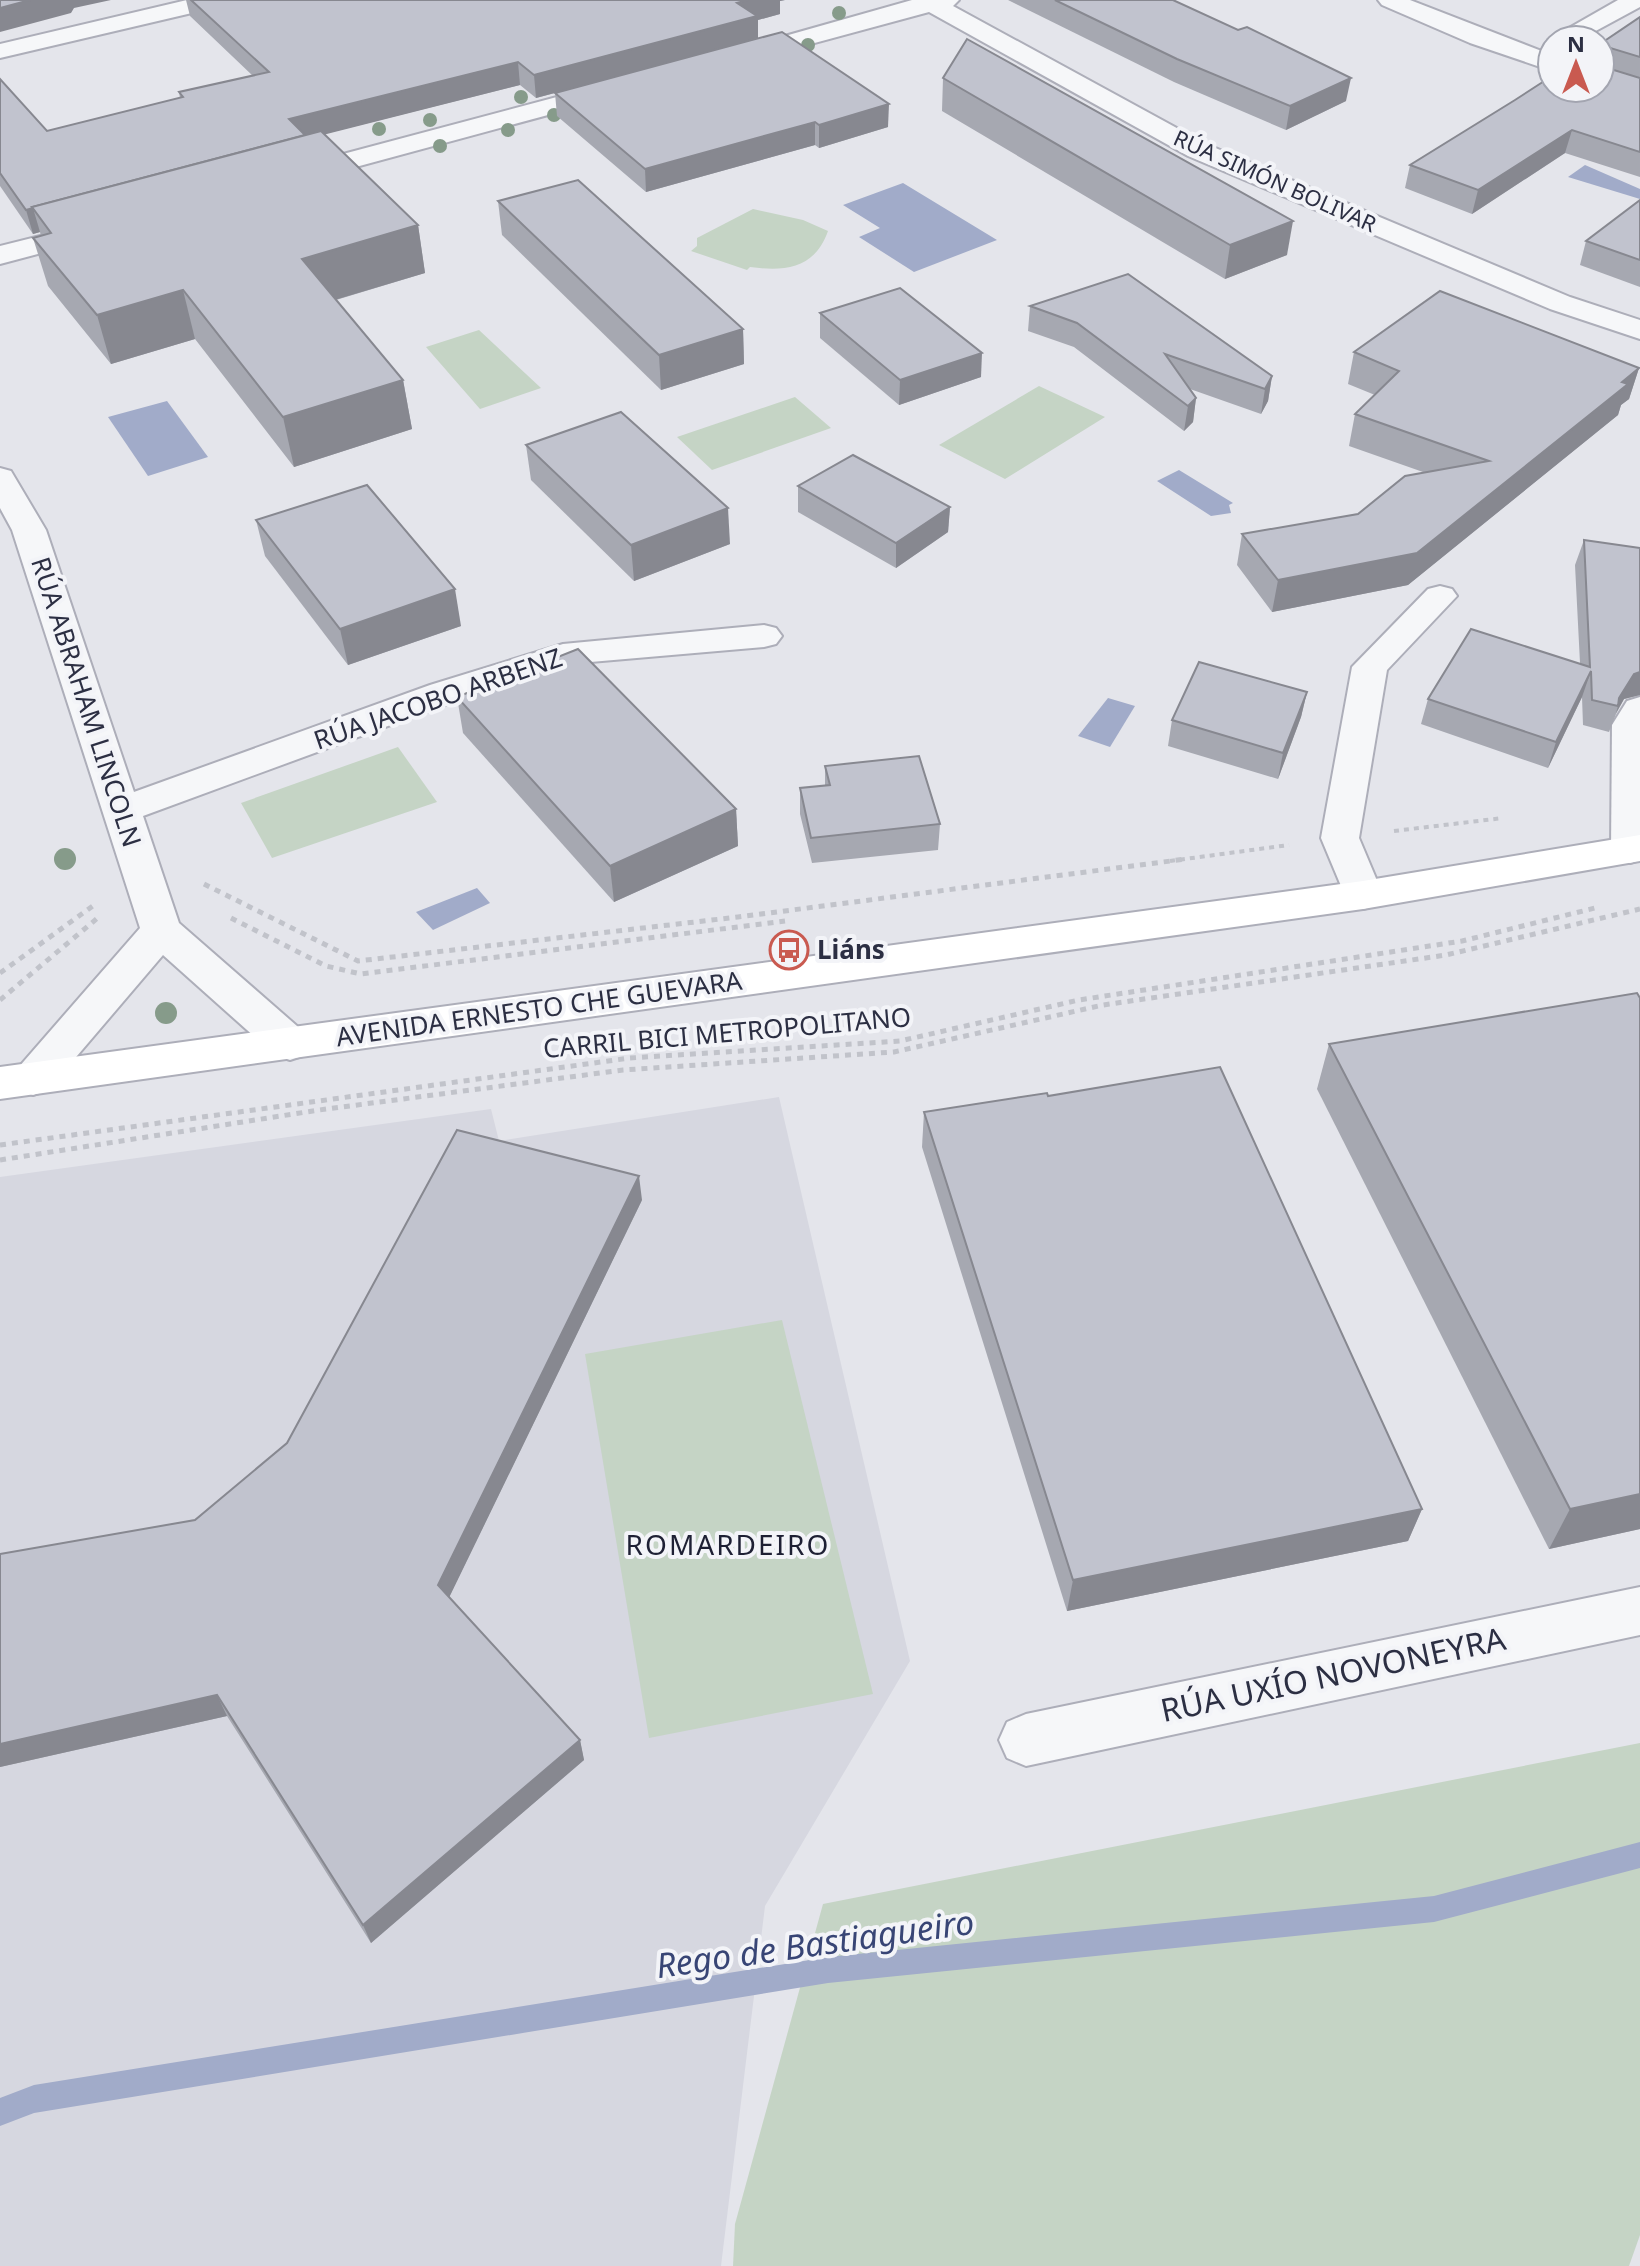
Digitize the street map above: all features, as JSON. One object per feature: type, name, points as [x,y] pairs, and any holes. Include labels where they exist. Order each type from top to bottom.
[{"type":"main road","name":"AVENIDA ERNESTO CHE GUEVARA","points":[[17,1081],[1363,895],[1635,849]]},
{"type":"street","points":[[0,51],[218,0]]},
{"type":"street","points":[[1390,0],[1536,51]]},
{"type":"street","points":[[1590,24],[1636,0]]},
{"type":"street","points":[[715,63],[934,1]]},
{"type":"street","name":"RÚA SIMÓN BOLIVAR","points":[[934,1],[1197,150],[1560,303],[1640,330]]},
{"type":"street","points":[[273,182],[638,83]]},
{"type":"street","points":[[0,255],[124,222]]},
{"type":"street","name":"RÚA ABRAHAM LINCOLN","points":[[0,478],[29,530],[154,907]]},
{"type":"street","points":[[1363,895],[1340,838],[1370,667],[1440,596]]},
{"type":"street","name":"RÚA JACOBO ARBENZ","points":[[122,810],[443,693],[576,652],[764,636]]},
{"type":"street","points":[[1635,849],[1630,725],[1640,709]]},
{"type":"street","points":[[17,1081],[154,907],[290,1044]]},
{"type":"street","name":"RÚA UXÍO NOVONEYRA","points":[[1026,1740],[1640,1611]]},
{"type":"path","points":[[0,973],[89,905],[154,907],[202,883],[358,961],[738,917],[1340,838]]},
{"type":"path","points":[[0,1000],[104,913],[154,907],[192,898],[326,966],[361,974],[790,920]]},
{"type":"path","name":"CARRIL BICI METROPOLITANO","points":[[0,1145],[241,1109],[630,1058],[900,1041],[1079,1000],[1462,941],[1610,904]]},
{"type":"path","points":[[0,1160],[319,1110],[623,1070],[894,1052],[1103,1005],[1446,955],[1640,909]]},
{"type":"shaded area","points":[[779,1097],[910,1661],[765,1906],[721,2266],[0,2266],[0,1177],[491,1109],[499,1141]]},
{"type":"green space","points":[[753,209],[803,220],[828,231],[815,253],[798,265],[787,268],[750,267],[747,270],[691,251],[697,246],[697,238]]},
{"type":"green space","points":[[479,330],[541,388],[480,409],[426,347]]},
{"type":"green space","points":[[1039,386],[1105,417],[1005,479],[939,445]]},
{"type":"green space","points":[[795,397],[831,428],[712,470],[677,437]]},
{"type":"green space","points":[[398,747],[437,802],[272,858],[241,803]]},
{"type":"green space","points":[[782,1320],[873,1694],[649,1738],[585,1354]]},
{"type":"green space","points":[[1640,1743],[1640,2235],[1629,2266],[733,2266],[735,2224],[823,1904]]},
{"type":"water","points":[[1585,165],[1640,189],[1640,199],[1568,177]]},
{"type":"water","points":[[903,183],[997,240],[914,272],[859,237],[880,228],[843,205]]},
{"type":"water","points":[[167,401],[208,457],[148,476],[108,417]]},
{"type":"water","points":[[1179,470],[1233,503],[1229,505],[1231,513],[1211,516],[1157,481]]},
{"type":"water","points":[[1108,698],[1135,706],[1110,747],[1078,736]]},
{"type":"water","points":[[477,888],[490,903],[433,930],[416,912]]},
{"type":"building","points":[[0,0],[30,0],[0,8]]},
{"type":"building","points":[[191,0],[748,0],[737,3],[757,16],[534,75],[518,62],[289,119],[305,135],[26,210],[0,173],[0,79],[47,131],[183,97],[179,92],[269,72]]},
{"type":"building","points":[[1055,0],[1173,0],[1238,30],[1247,27],[1351,78],[1290,106],[1177,59]]},
{"type":"building","points":[[1640,17],[1640,57],[1616,50],[1616,33]]},
{"type":"building","points":[[782,32],[889,104],[645,169],[555,93]]},
{"type":"building","points":[[967,39],[1293,221],[1230,245],[943,78]]},
{"type":"building","points":[[1616,71],[1640,78],[1640,152],[1572,130],[1478,190],[1410,165],[1536,86],[1536,104],[1616,104]]},
{"type":"building","points":[[321,131],[418,225],[302,259],[403,380],[283,417],[183,290],[97,315],[33,238],[51,233],[32,207]]},
{"type":"building","points":[[578,180],[743,329],[659,355],[498,201]]},
{"type":"building","points":[[1640,200],[1640,260],[1586,241]]},
{"type":"building","points":[[1128,274],[1272,376],[1265,389],[1165,354],[1196,398],[1188,406],[1077,323],[1030,306]]},
{"type":"building","points":[[900,288],[982,353],[900,380],[820,313]]},
{"type":"building","points":[[1440,291],[1639,368],[1622,382],[1628,384],[1417,553],[1278,580],[1242,534],[1358,514],[1405,476],[1489,461],[1355,414],[1399,371],[1354,352]]},
{"type":"building","points":[[621,412],[728,508],[631,545],[526,445]]},
{"type":"building","points":[[853,455],[950,507],[896,543],[798,486]]},
{"type":"building","points":[[367,485],[455,589],[340,629],[256,520]]},
{"type":"building","points":[[1584,540],[1640,548],[1640,672],[1634,674],[1619,698],[1618,706],[1592,700],[1591,671],[1556,742],[1428,699],[1471,629],[1590,667]]},
{"type":"building","points":[[578,649],[736,809],[610,866],[457,697]]},
{"type":"building","points":[[1199,662],[1307,692],[1283,753],[1172,720]]},
{"type":"building","points":[[919,756],[940,824],[811,838],[800,788],[830,785],[825,766]]},
{"type":"building","points":[[1637,993],[1640,998],[1640,1494],[1570,1509],[1329,1044]]},
{"type":"building","points":[[1220,1067],[1422,1509],[1073,1580],[924,1112],[1047,1093],[1048,1096]]},
{"type":"building","points":[[457,1130],[639,1176],[438,1585],[580,1740],[363,1925],[217,1695],[0,1744],[0,1554],[195,1520],[287,1443]]},
{"type":"waterway","name":"Rego de Bastiagueiro","points":[[0,2112],[34,2099],[828,1970],[1434,1909],[1640,1855]]},
{"type":"place","name":"Liáns","points":[[789,950]]},
{"type":"district","name":"ROMARDEIRO","points":[[728,1545]]}]
